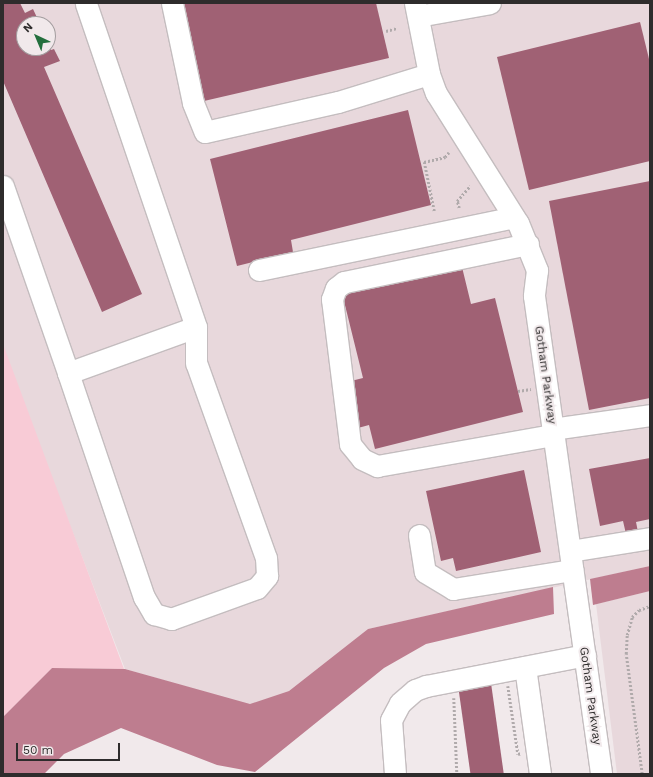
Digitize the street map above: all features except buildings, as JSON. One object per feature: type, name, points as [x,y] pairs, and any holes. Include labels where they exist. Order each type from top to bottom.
[{"type":"street","points":[[3,186],[144,597],[154,614],[172,618],[257,588],[267,576],[266,558],[196,363],[196,327],[86,3]]},
{"type":"street","points":[[172,3],[193,103],[205,132],[338,102],[429,74]]},
{"type":"street","points":[[417,9],[490,3]]},
{"type":"street","name":"Gotham Parkway","points":[[417,9],[429,74],[448,114],[514,217],[528,244],[536,270],[534,296],[601,774]]},
{"type":"street","points":[[259,270],[514,217]]},
{"type":"street","points":[[528,244],[344,282],[336,288],[332,299],[350,444],[362,459],[377,466],[650,415]]},
{"type":"street","points":[[68,373],[196,327]]},
{"type":"street","points":[[419,535],[425,572],[453,589],[571,561],[650,538]]},
{"type":"street","points":[[395,774],[391,720],[393,712],[407,695],[426,686],[584,655]]},
{"type":"street","points":[[525,667],[535,767]]},
{"type":"path","points":[[386,31],[396,28]]},
{"type":"path","points":[[434,211],[424,162],[445,156],[449,152]]},
{"type":"path","points":[[459,208],[457,201],[470,186]]},
{"type":"path","points":[[518,391],[531,388]]},
{"type":"path","points":[[642,774],[626,654],[627,635],[632,617],[639,610],[650,606]]},
{"type":"path","points":[[507,683],[518,754],[535,767]]},
{"type":"path","points":[[454,689],[457,774]]},
{"type":"shaded area","points":[[3,3],[650,3],[650,566],[368,629],[289,691],[250,705],[125,669],[3,350]]},
{"type":"shaded area","points":[[3,344],[124,669],[52,668],[3,717]]},
{"type":"shaded area","points":[[650,566],[650,591],[593,605],[590,579]]},
{"type":"shaded area","points":[[553,587],[554,614],[426,644],[384,668],[255,772],[217,765],[121,728],[64,754],[44,774],[3,774],[3,717],[52,668],[125,669],[250,704],[289,691],[368,629]]},
{"type":"shaded area","points":[[650,591],[650,774],[617,774],[596,604]]}]
